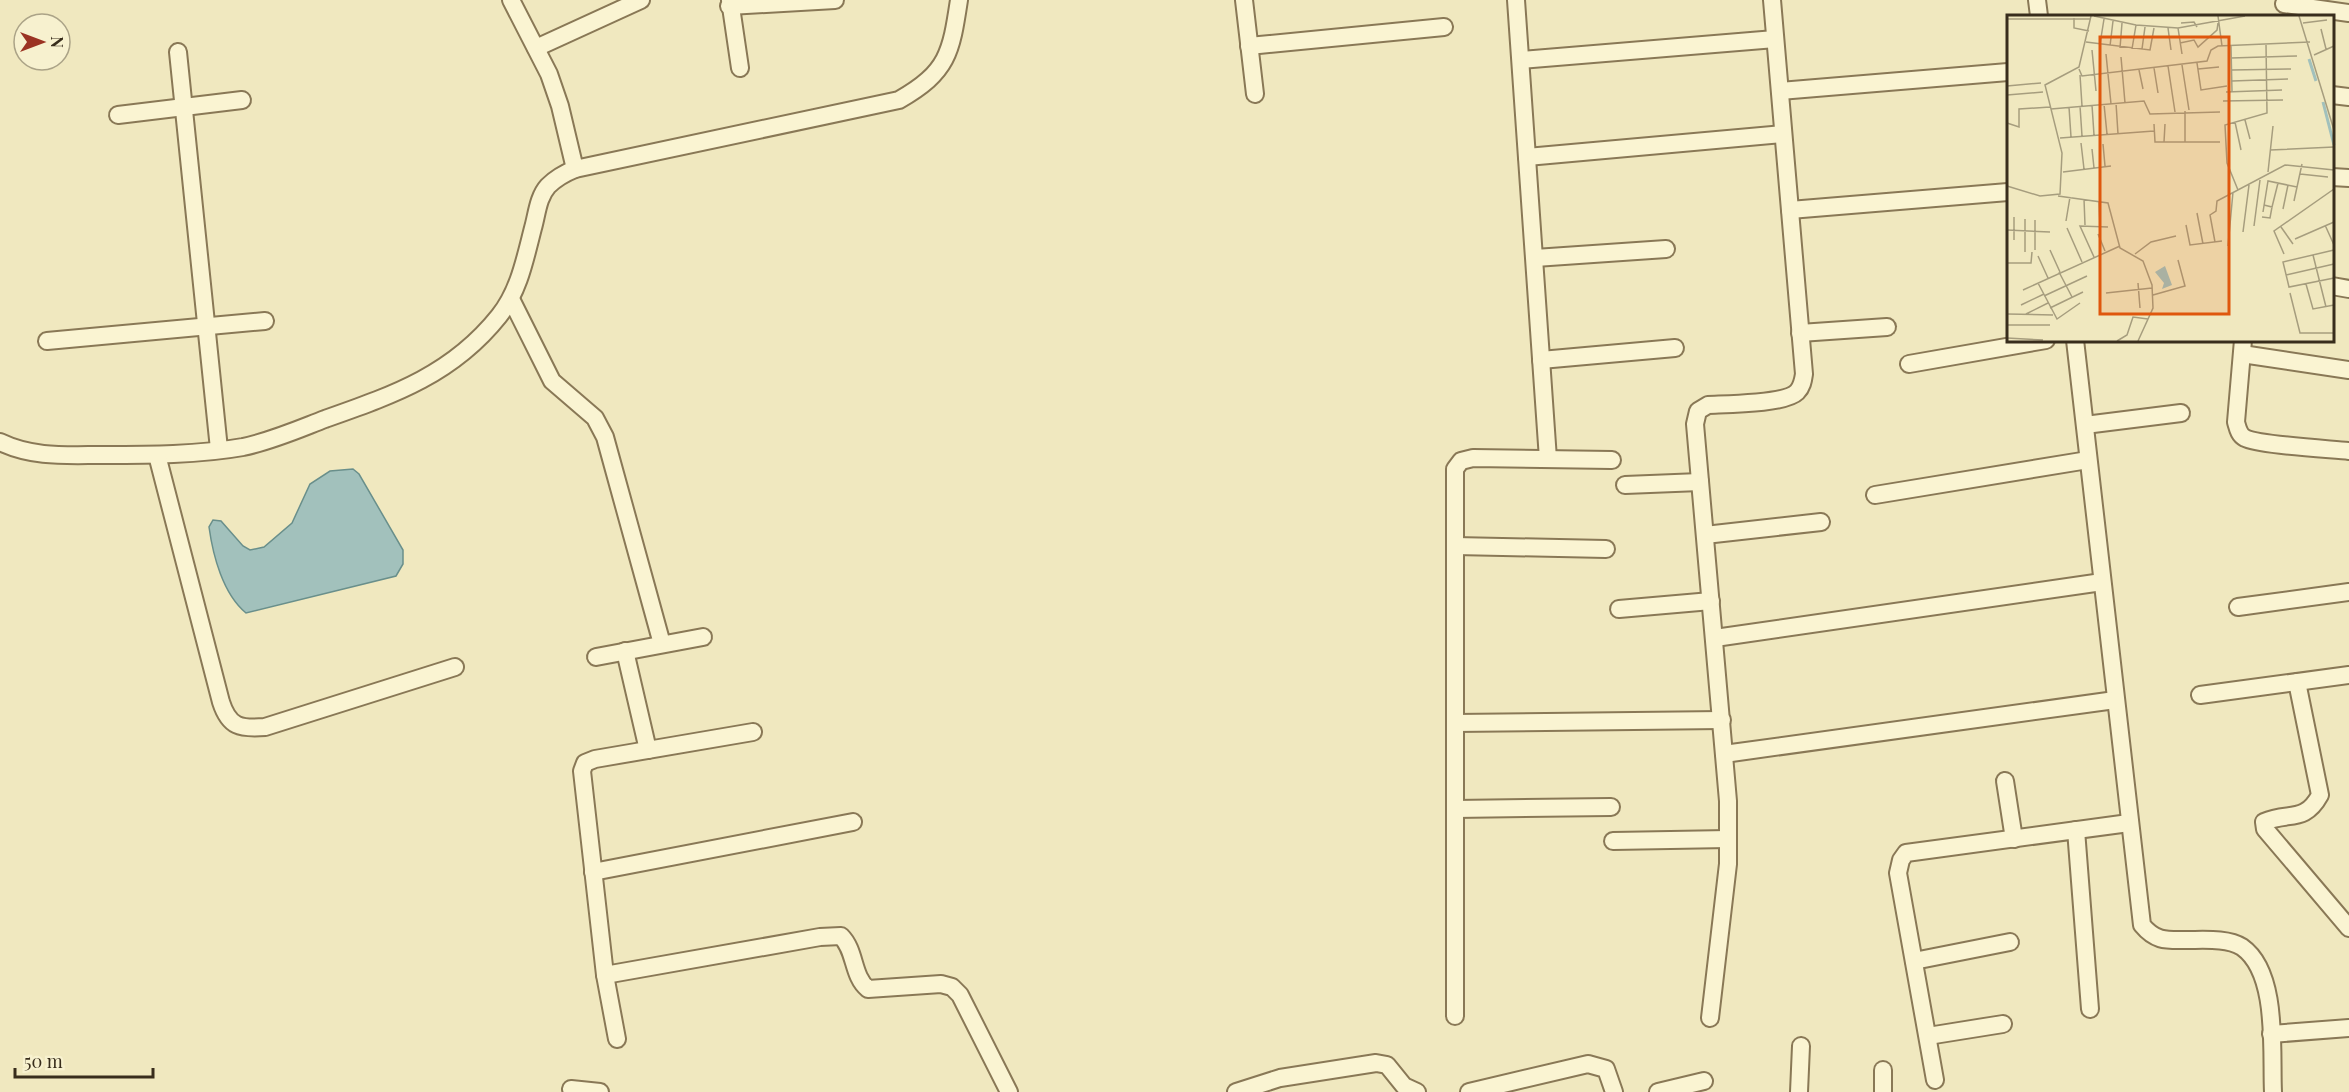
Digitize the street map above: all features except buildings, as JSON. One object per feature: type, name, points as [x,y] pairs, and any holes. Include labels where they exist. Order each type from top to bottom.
[{"type":"street","points":[[511,0],[549,74],[560,106],[575,169]]},
{"type":"street","points":[[536,48],[641,0]]},
{"type":"street","points":[[740,68],[729,3],[835,0]]},
{"type":"street","points":[[0,442],[32,454],[157,455],[242,447],[273,439],[419,382],[459,357],[498,318],[511,299],[523,269],[541,198],[548,186],[561,176],[575,169],[899,100],[924,86],[938,73],[952,41],[958,0]]},
{"type":"street","points":[[1244,0],[1255,94]]},
{"type":"street","points":[[1516,0],[1548,459]]},
{"type":"street","points":[[1710,1018],[1728,864],[1728,839],[1722,720],[1695,424],[1698,411],[1708,405],[1783,398],[1795,394],[1801,387],[1804,374],[1772,0]]},
{"type":"street","points":[[2037,0],[2039,15]]},
{"type":"street","points":[[2283,7],[2349,13]]},
{"type":"street","points":[[1249,46],[1444,27]]},
{"type":"street","points":[[1521,60],[1775,39]]},
{"type":"street","points":[[178,52],[219,449]]},
{"type":"street","points":[[1780,92],[2007,72]]},
{"type":"street","points":[[2334,95],[2349,97]]},
{"type":"street","points":[[118,115],[242,100]]},
{"type":"street","points":[[1527,157],[1783,134]]},
{"type":"street","points":[[2334,177],[2349,178]]},
{"type":"street","points":[[1790,210],[2007,192]]},
{"type":"street","points":[[1535,258],[1666,249]]},
{"type":"street","points":[[2334,286],[2349,289]]},
{"type":"street","points":[[511,299],[552,381],[595,418],[605,437],[662,645]]},
{"type":"street","points":[[47,341],[265,321]]},
{"type":"street","points":[[1800,333],[1887,327]]},
{"type":"street","points":[[1909,364],[2035,342]]},
{"type":"street","points":[[2075,342],[2142,925],[2151,936],[2166,940],[2220,941],[2240,946],[2255,960],[2270,1004],[2273,1092]]},
{"type":"street","points":[[2349,370],[2242,347],[2236,422],[2239,432],[2246,439],[2349,451]]},
{"type":"street","points":[[1541,360],[1675,348]]},
{"type":"street","points":[[2085,425],[2181,413]]},
{"type":"street","points":[[157,455],[225,716],[235,724],[248,728],[265,727],[455,667]]},
{"type":"street","points":[[1455,1016],[1455,469],[1461,460],[1473,458],[1612,460]]},
{"type":"street","points":[[1875,495],[2088,460]]},
{"type":"street","points":[[1625,485],[1700,482]]},
{"type":"street","points":[[1705,535],[1821,522]]},
{"type":"street","points":[[1455,546],[1606,549]]},
{"type":"street","points":[[1715,638],[2102,582]]},
{"type":"street","points":[[2238,607],[2349,591]]},
{"type":"street","points":[[1618,609],[1711,601]]},
{"type":"street","points":[[596,657],[703,637]]},
{"type":"street","points":[[625,651],[648,750]]},
{"type":"street","points":[[2200,695],[2349,675]]},
{"type":"street","points":[[2297,682],[2320,795],[2313,809],[2295,816],[2264,822],[2265,829],[2349,928]]},
{"type":"street","points":[[1724,754],[2115,700]]},
{"type":"street","points":[[1455,723],[1722,720]]},
{"type":"street","points":[[617,1039],[605,975],[593,872],[582,771],[585,763],[753,732]]},
{"type":"street","points":[[2005,781],[2014,838]]},
{"type":"street","points":[[1455,809],[1611,807]]},
{"type":"street","points":[[593,872],[853,822]]},
{"type":"street","points":[[1935,1080],[1898,873],[1901,860],[1906,853],[2129,823]]},
{"type":"street","points":[[2076,830],[2090,1009]]},
{"type":"street","points":[[1613,841],[1728,839]]},
{"type":"street","points":[[605,975],[820,937],[841,936],[848,943],[860,983],[868,989],[941,984],[952,987],[960,995],[1009,1092]]},
{"type":"street","points":[[1914,961],[2010,942]]},
{"type":"street","points":[[1928,1036],[2003,1024]]},
{"type":"street","points":[[2271,1034],[2349,1028]]},
{"type":"street","points":[[1799,1092],[1801,1046]]},
{"type":"street","points":[[1236,1092],[1280,1078],[1376,1064],[1387,1065],[1404,1086],[1417,1092]]},
{"type":"street","points":[[1469,1092],[1588,1064],[1606,1069],[1614,1092]]},
{"type":"street","points":[[1883,1070],[1883,1092]]},
{"type":"street","points":[[1658,1092],[1704,1081]]},
{"type":"street","points":[[571,1089],[600,1092]]},
{"type":"water","points":[[353,469],[359,474],[403,550],[403,564],[396,576],[246,613],[231,596],[220,574],[209,527],[213,520],[221,521],[243,546],[250,550],[264,547],[292,523],[310,484],[330,471]]}]
